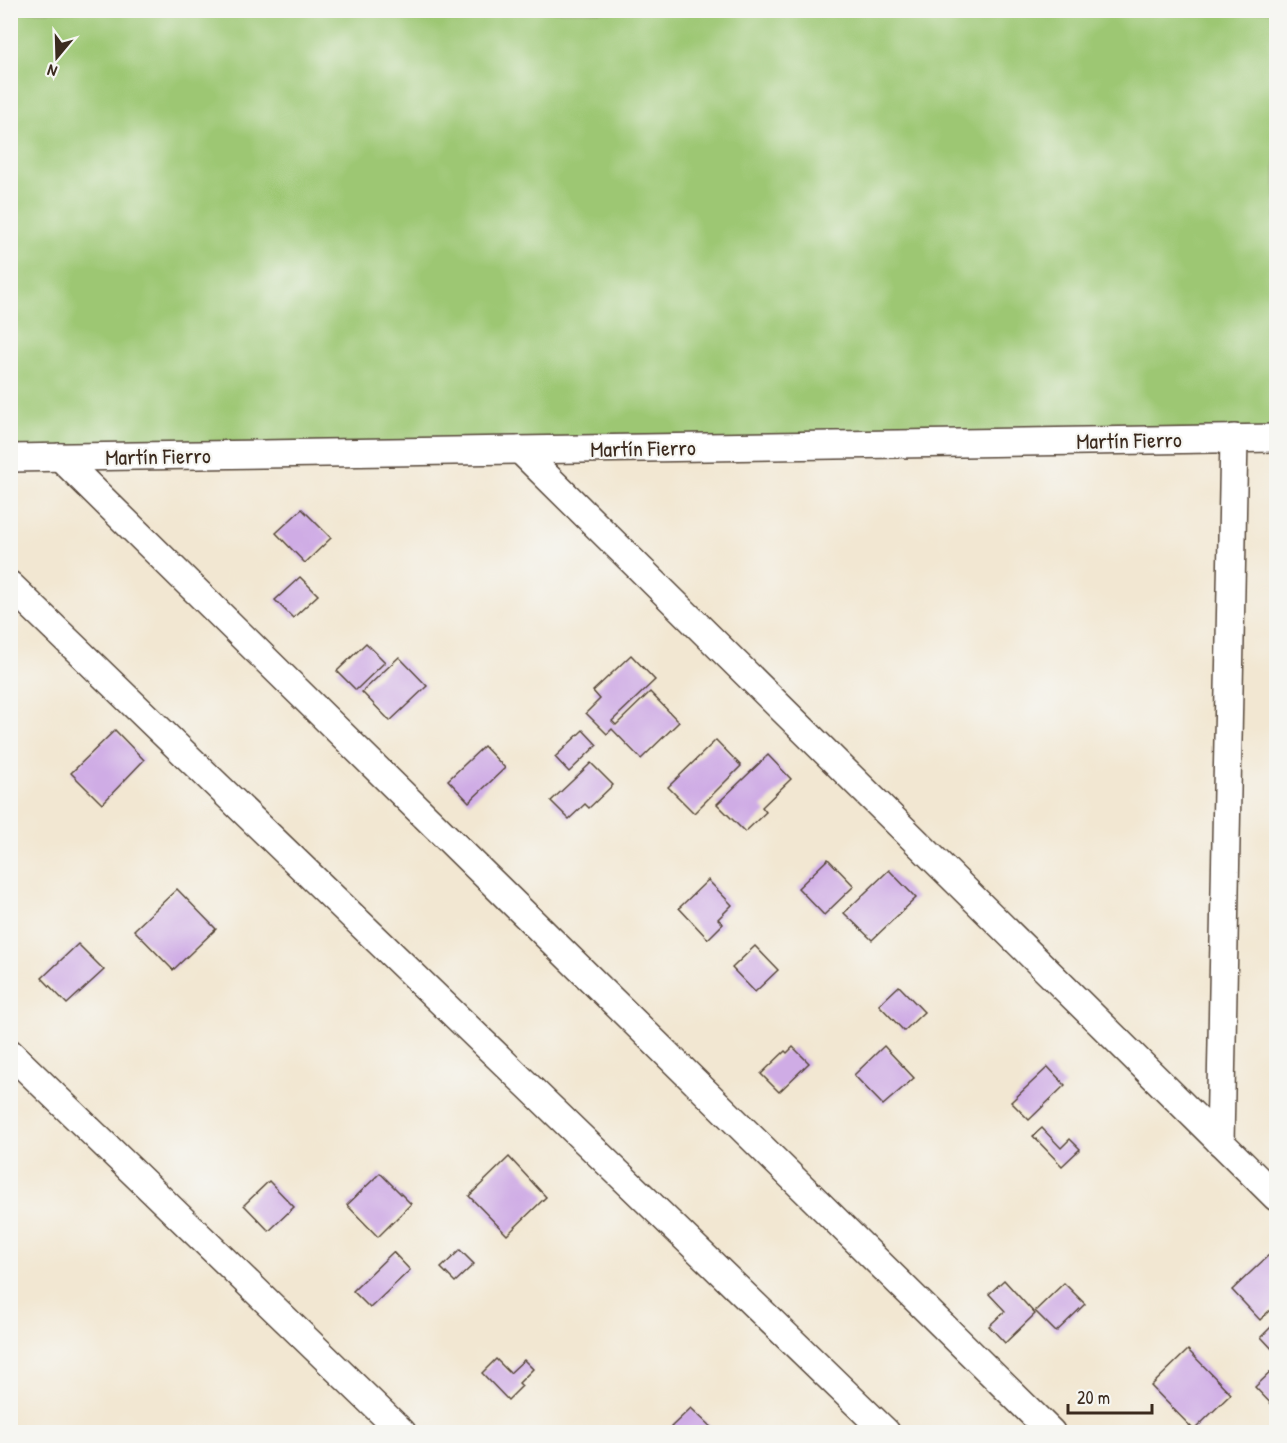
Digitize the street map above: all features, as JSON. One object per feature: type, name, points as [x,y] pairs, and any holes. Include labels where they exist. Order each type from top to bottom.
[{"type":"street","points":[[1220,1142],[1234,438]]},
{"type":"street","name":"Martín Fierro","points":[[10,458],[1276,438]]},
{"type":"street","points":[[520,450],[1276,1197]]},
{"type":"street","points":[[60,457],[1051,1432]]},
{"type":"street","points":[[10,585],[885,1432]]},
{"type":"street","points":[[10,1053],[402,1432]]},
{"type":"green space","points":[[10,11],[1276,11],[1276,433],[11,456]]},
{"type":"building","points":[[302,509],[331,538],[305,563],[276,533]]},
{"type":"building","points":[[300,577],[318,595],[293,618],[275,600]]},
{"type":"building","points":[[366,643],[385,662],[356,690],[337,671]]},
{"type":"building","points":[[631,655],[655,680],[612,721],[616,725],[650,692],[679,722],[641,759],[612,729],[607,734],[586,713],[600,699],[593,691]]},
{"type":"building","points":[[399,657],[427,686],[390,721],[362,692]]},
{"type":"building","points":[[115,730],[144,760],[102,804],[71,773]]},
{"type":"building","points":[[583,730],[597,745],[569,772],[555,757]]},
{"type":"building","points":[[716,740],[741,766],[694,813],[668,787]]},
{"type":"building","points":[[484,746],[505,768],[469,802],[448,780]]},
{"type":"building","points":[[768,755],[791,779],[762,807],[766,812],[745,832],[717,804]]},
{"type":"building","points":[[591,763],[613,785],[589,808],[585,804],[569,819],[551,801]]},
{"type":"building","points":[[828,859],[854,886],[824,915],[798,888]]},
{"type":"building","points":[[889,870],[916,898],[872,940],[844,913]]},
{"type":"building","points":[[708,880],[732,905],[718,919],[723,924],[708,939],[679,908]]},
{"type":"building","points":[[177,889],[216,929],[173,970],[134,930]]},
{"type":"building","points":[[78,944],[104,970],[67,1004],[42,978]]},
{"type":"building","points":[[755,946],[778,970],[755,992],[732,968]]},
{"type":"building","points":[[899,986],[924,1012],[904,1031],[879,1005]]},
{"type":"building","points":[[884,1046],[914,1078],[883,1105],[854,1075]]},
{"type":"building","points":[[793,1047],[809,1063],[779,1092],[761,1074],[785,1051],[787,1053]]},
{"type":"building","points":[[1048,1067],[1065,1085],[1029,1120],[1011,1102]]},
{"type":"building","points":[[1042,1128],[1061,1148],[1070,1139],[1080,1149],[1062,1166],[1033,1136]]},
{"type":"building","points":[[509,1157],[546,1197],[507,1235],[469,1196]]},
{"type":"building","points":[[380,1173],[411,1204],[378,1237],[347,1205]]},
{"type":"building","points":[[269,1181],[294,1207],[269,1231],[244,1205]]},
{"type":"building","points":[[460,1250],[474,1264],[455,1282],[441,1268]]},
{"type":"building","points":[[393,1252],[410,1270],[370,1308],[353,1291]]},
{"type":"building","points":[[1271,1253],[1276,1259],[1276,1304],[1260,1320],[1232,1290]]},
{"type":"building","points":[[1004,1280],[1035,1314],[1005,1343],[989,1326],[1005,1311],[989,1294]]},
{"type":"building","points":[[1064,1283],[1085,1304],[1056,1332],[1035,1311]]},
{"type":"building","points":[[1276,1322],[1276,1353],[1261,1337]]},
{"type":"building","points":[[1188,1350],[1231,1394],[1194,1430],[1151,1386]]},
{"type":"building","points":[[496,1359],[510,1373],[524,1360],[533,1369],[519,1383],[522,1386],[508,1400],[482,1373]]},
{"type":"building","points":[[1276,1367],[1276,1409],[1255,1387]]},
{"type":"building","points":[[691,1408],[716,1432],[676,1432],[671,1427]]}]
